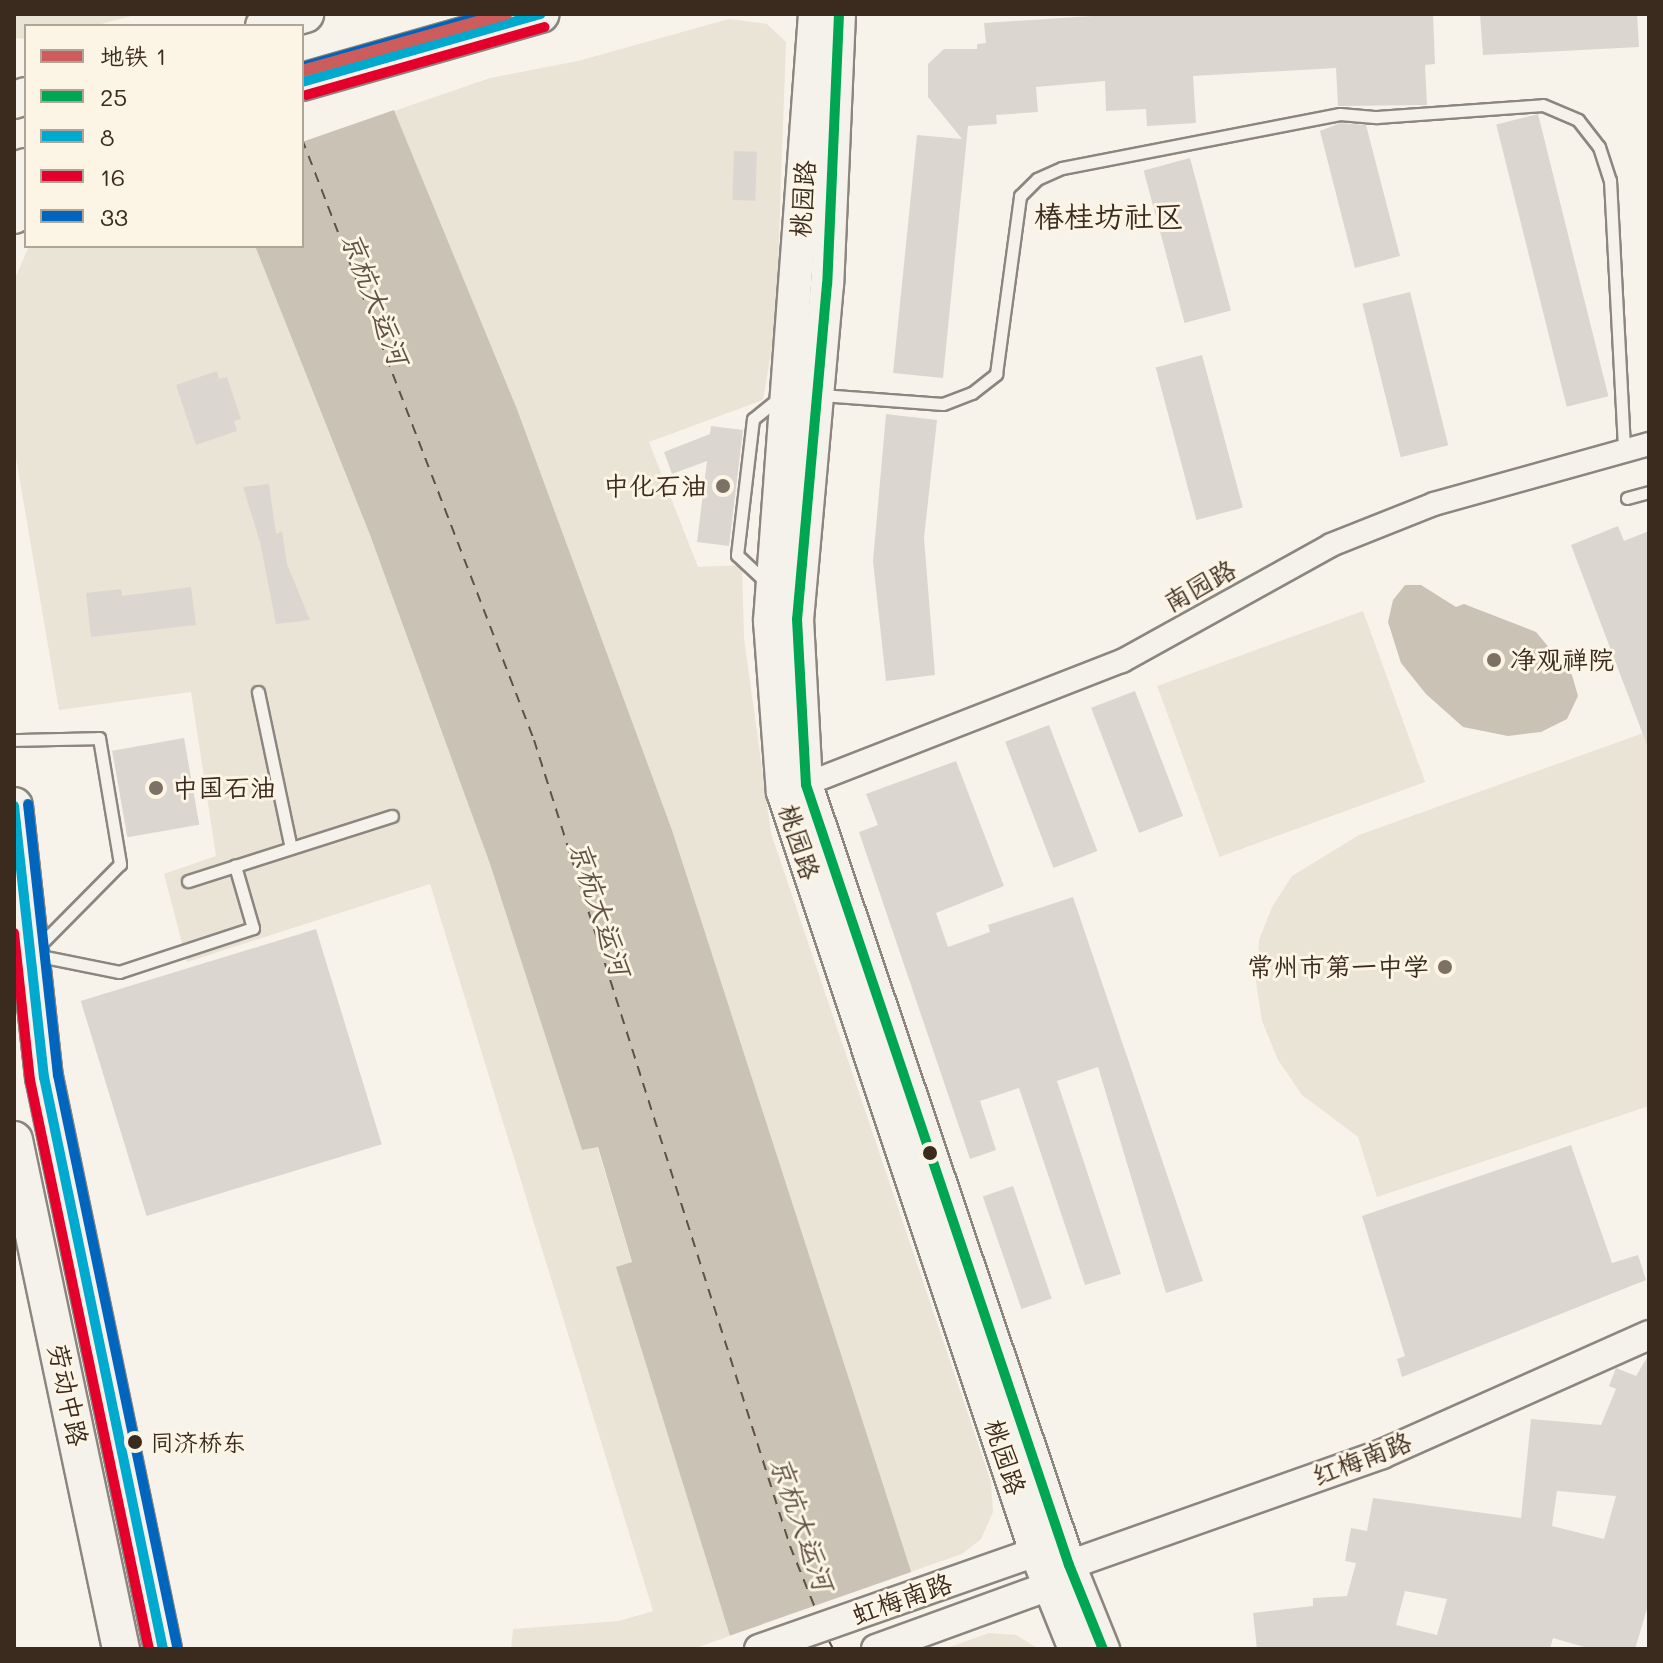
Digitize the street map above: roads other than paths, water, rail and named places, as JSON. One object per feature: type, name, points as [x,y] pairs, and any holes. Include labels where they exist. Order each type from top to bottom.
[{"type":"main road","points":[[271,24],[305,14]]},
{"type":"main road","points":[[304,81],[540,14]]},
{"type":"main road","name":"桃园路","points":[[815,14],[794,789],[1059,1576],[1103,1649]]},
{"type":"main road","name":"桃园路","points":[[839,14],[803,393],[770,621],[794,789],[1036,1552],[1059,1576]]},
{"type":"main road","name":"劳动中路","points":[[14,806],[23,956],[44,1077],[163,1649]]},
{"type":"main road","name":"劳动中路","points":[[14,1140],[121,1649]]},
{"type":"main road","points":[[1059,1576],[1075,1649]]},
{"type":"street","name":"南园路","points":[[794,789],[1122,661],[1331,545],[1434,504],[1649,444]]},
{"type":"street","name":"红梅南路","points":[[1014,1599],[1059,1576],[1382,1454],[1649,1335]]},
{"type":"street","name":"虹梅南路","points":[[759,1649],[1036,1552]]},
{"type":"street","name":"虹梅南路","points":[[876,1649],[1014,1599]]},
{"type":"lane","points":[[803,393],[943,404],[972,393],[996,374],[1020,196],[1037,179],[1062,168],[1340,114],[1377,117],[1543,105],[1578,120],[1599,147],[1610,180],[1624,451]]},
{"type":"lane","points":[[1627,498],[1649,492]]},
{"type":"lane","points":[[258,692],[291,848]]},
{"type":"lane","points":[[14,740],[99,738],[120,864],[23,956]]},
{"type":"lane","points":[[188,881],[392,816]]},
{"type":"lane","points":[[23,956],[119,972],[253,928],[235,866]]},
{"type":"water","name":"京杭大运河","points":[[304,27],[382,81],[517,409],[672,830],[936,1649],[736,1649],[616,1267],[632,1262],[598,1147],[582,1150],[490,864],[370,535],[256,248],[304,248]]},
{"type":"water","points":[[1405,585],[1421,585],[1456,607],[1464,604],[1536,632],[1572,675],[1578,696],[1567,719],[1541,732],[1508,736],[1463,727],[1426,694],[1401,663],[1388,622],[1393,600]]},
{"type":"metro line","name":"1","points":[[304,70],[506,14]]},
{"type":"place","name":"中化石油","points":[[723,486]]},
{"type":"place","name":"净观禅院","points":[[1494,660]]},
{"type":"place","name":"中国石油","points":[[156,788]]},
{"type":"place","name":"常州市第一中学","points":[[1445,967]]},
{"type":"place","name":"同济桥东","points":[[135,1442]]},
{"type":"district","name":"椿桂坊社区","points":[[1109,215]]}]
